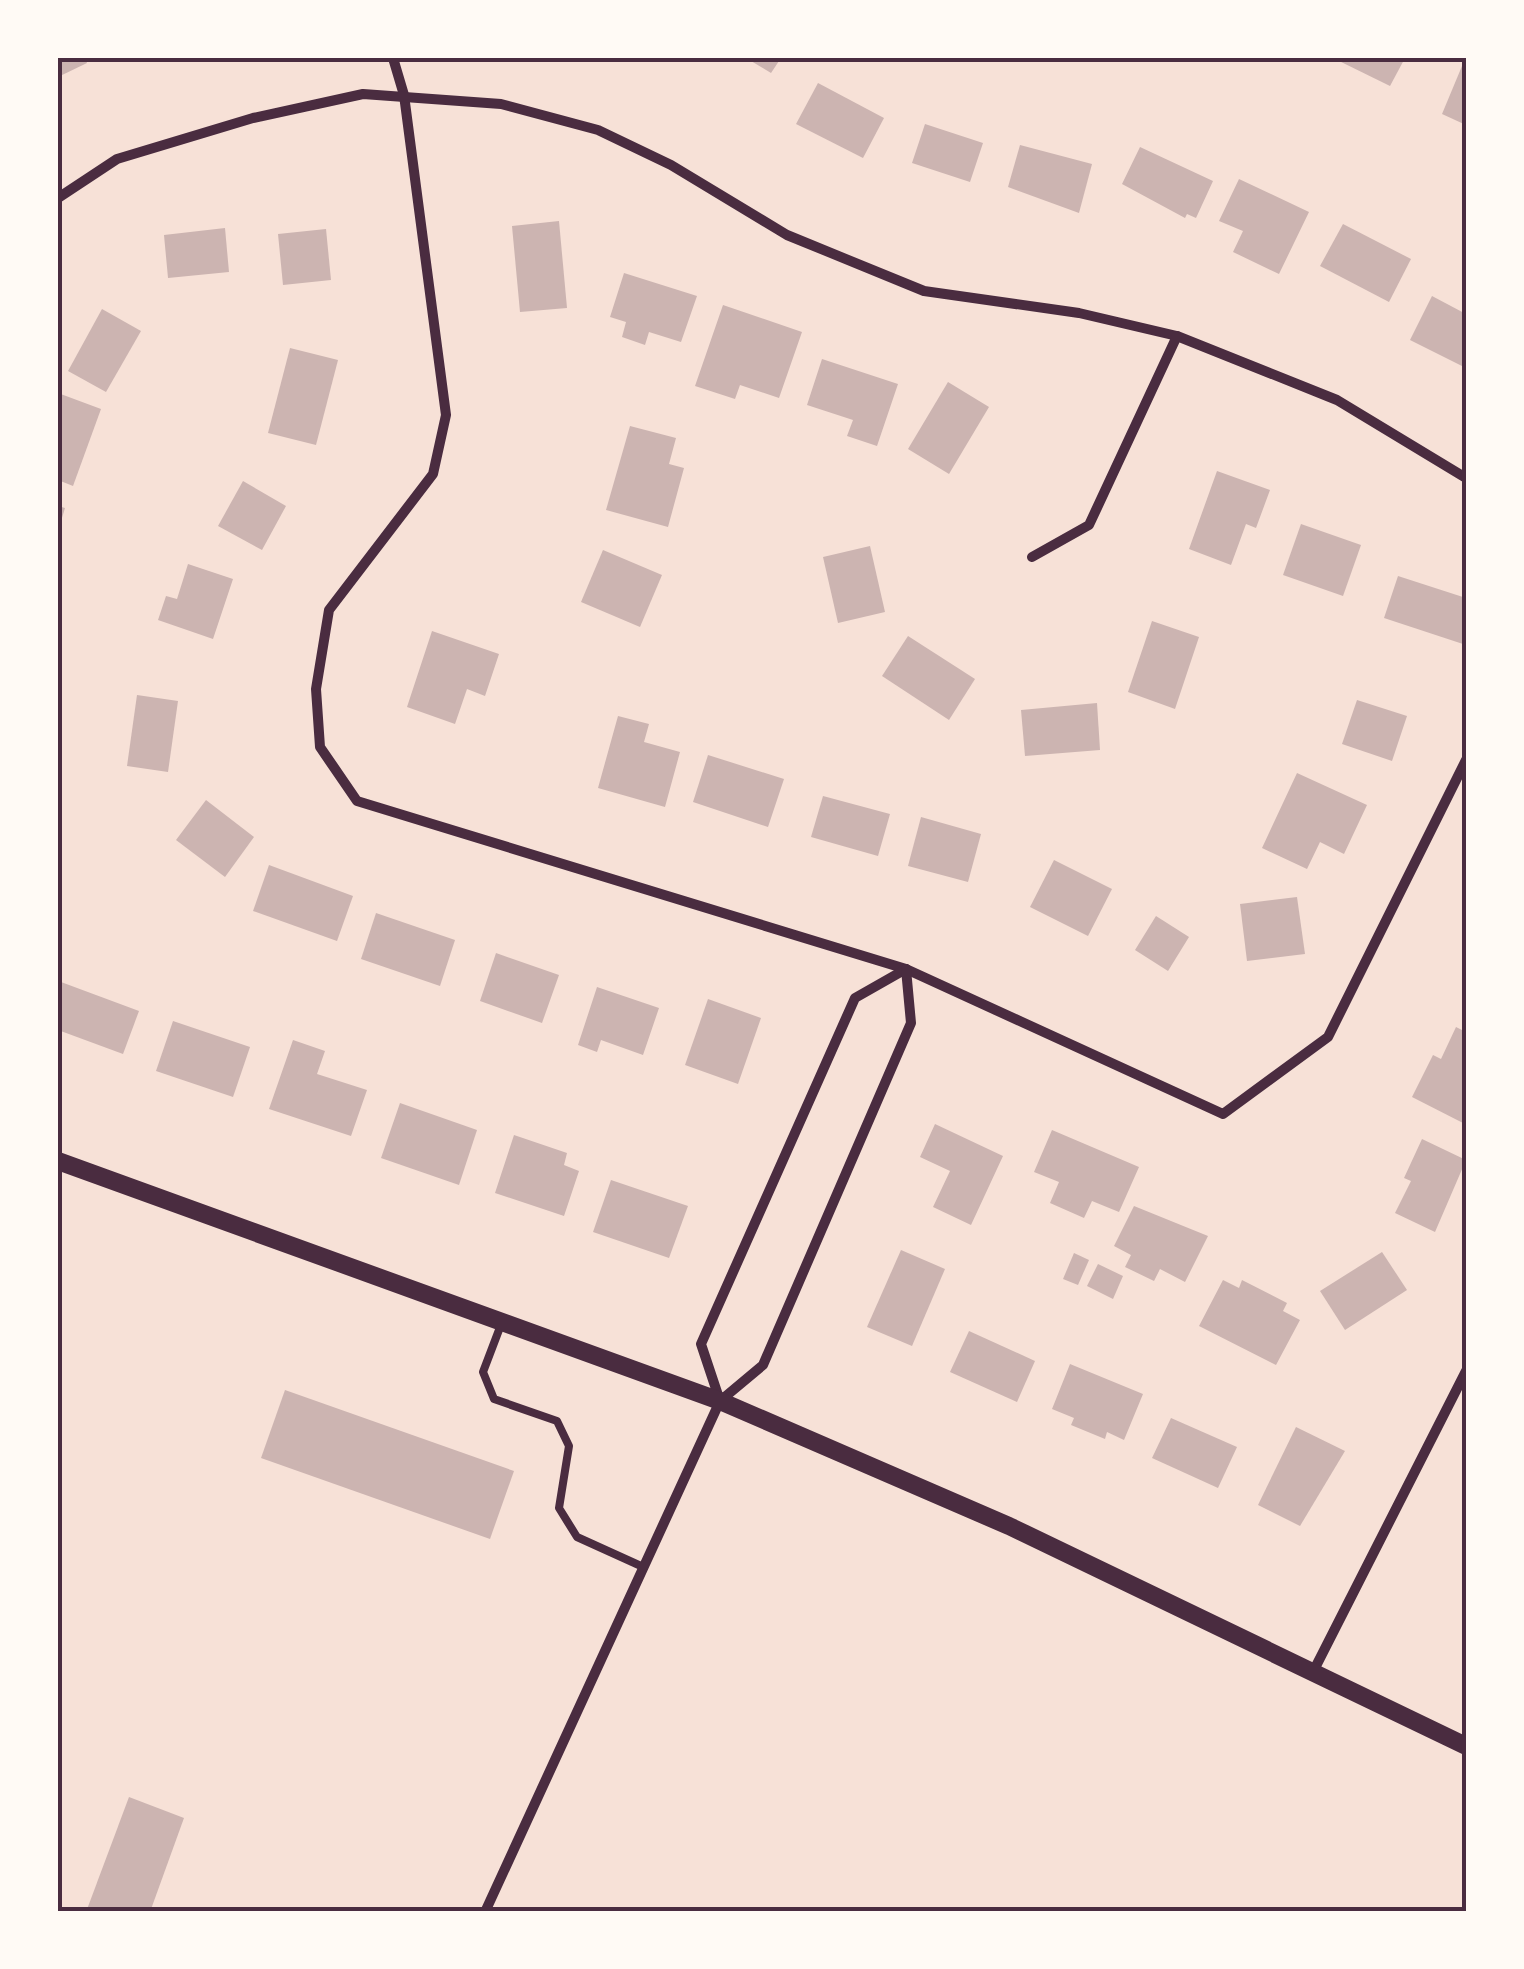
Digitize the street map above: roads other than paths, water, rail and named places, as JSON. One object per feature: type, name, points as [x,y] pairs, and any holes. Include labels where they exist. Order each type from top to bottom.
[{"type":"street","points":[[393,58],[404,95],[446,415],[433,474],[329,610],[316,689],[320,747],[357,800],[906,969],[1223,1114],[1328,1037],[1466,760]]},
{"type":"street","points":[[58,198],[117,160],[252,118],[363,94],[501,104],[598,130],[671,164],[788,236],[924,291],[1080,313],[1177,336],[1337,400],[1466,478]]},
{"type":"street","points":[[1032,557],[1089,525],[1177,336]]},
{"type":"street","points":[[720,1401],[701,1344],[855,998],[906,969]]},
{"type":"street","points":[[484,1912],[720,1401],[763,1364],[912,1023],[906,969]]},
{"type":"street","points":[[58,1161],[720,1401],[1009,1526],[1466,1746]]},
{"type":"street","points":[[1314,1670],[1466,1371]]},
{"type":"lane","points":[[502,1322],[483,1372],[494,1399],[558,1421],[569,1446],[559,1508],[576,1537],[641,1566]]}]
